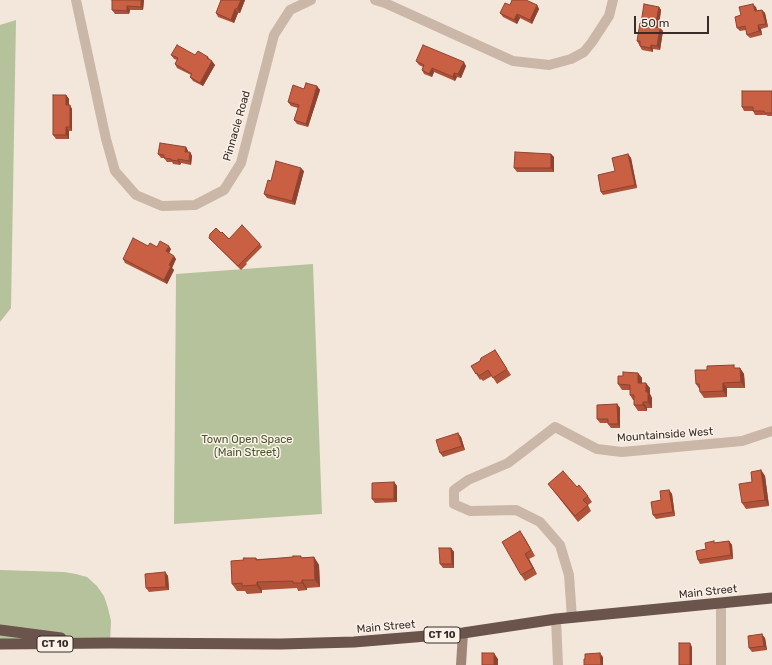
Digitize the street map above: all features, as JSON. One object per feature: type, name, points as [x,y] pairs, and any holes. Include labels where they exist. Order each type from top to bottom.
[{"type":"highway","name":"Main Street","points":[[0,644],[322,644],[380,641],[463,633],[572,618],[772,598]]},
{"type":"highway","points":[[0,630],[110,644]]},
{"type":"main road","points":[[460,665],[463,633]]},
{"type":"street","name":"Pinnacle Road","points":[[76,0],[106,139],[115,171],[136,195],[162,206],[195,205],[224,190],[241,163],[274,35],[290,10],[311,0]]},
{"type":"street","points":[[375,0],[391,5],[513,61],[549,65],[571,59],[584,52],[609,16],[613,0]]},
{"type":"street","name":"Mountainside West","points":[[572,618],[569,575],[560,545],[540,522],[516,510],[470,511],[454,504],[454,490],[468,480],[508,463],[554,427],[597,449],[622,452],[742,441],[772,431]]},
{"type":"street","points":[[721,604],[721,665]]},
{"type":"street","points":[[556,620],[558,665]]},
{"type":"green space","points":[[16,20],[11,308],[0,322],[0,25]]},
{"type":"green space","name":"Town Open Space (Main Street)","points":[[313,264],[322,514],[174,524],[176,274]]},
{"type":"green space","points":[[0,570],[64,572],[87,577],[97,586],[104,596],[111,621],[110,643],[0,644]]},
{"type":"building","points":[[112,0],[141,0],[141,7],[127,6],[127,11],[112,10]]},
{"type":"building","points":[[221,0],[241,0],[237,9],[235,9],[231,20],[216,13]]},
{"type":"building","points":[[512,0],[526,0],[537,5],[530,20],[517,14],[514,20],[500,13],[505,3],[510,5]]},
{"type":"building","points":[[644,4],[659,7],[655,27],[660,28],[657,46],[651,45],[650,48],[640,46],[640,41],[637,41]]},
{"type":"building","points":[[753,4],[755,11],[762,10],[766,24],[758,25],[759,31],[747,35],[745,26],[737,28],[735,17],[741,15],[739,7]]},
{"type":"building","points":[[177,45],[195,55],[198,51],[212,61],[200,83],[190,77],[192,74],[175,64],[178,58],[171,55]]},
{"type":"building","points":[[423,45],[464,62],[458,74],[454,73],[453,77],[432,68],[429,74],[422,70],[424,65],[416,61]]},
{"type":"building","points":[[306,83],[317,86],[306,124],[294,120],[299,105],[288,102],[293,85],[304,89]]},
{"type":"building","points":[[742,91],[772,91],[772,113],[753,111],[753,107],[742,107]]},
{"type":"building","points":[[53,95],[66,95],[66,105],[70,105],[70,127],[66,127],[66,135],[53,135]]},
{"type":"building","points":[[160,143],[186,147],[185,152],[190,152],[189,161],[178,159],[178,161],[164,158],[164,155],[158,154]]},
{"type":"building","points":[[515,152],[551,154],[551,168],[514,168]]},
{"type":"building","points":[[628,154],[635,185],[601,192],[598,175],[615,171],[612,158]]},
{"type":"building","points":[[276,161],[301,168],[292,201],[264,194],[268,180],[271,181]]},
{"type":"building","points":[[242,225],[260,244],[238,266],[209,238],[210,234],[216,228],[229,239]]},
{"type":"building","points":[[133,238],[148,246],[150,243],[157,247],[160,241],[169,246],[166,251],[174,256],[164,280],[123,259]]},
{"type":"building","points":[[495,350],[507,369],[493,378],[488,370],[479,376],[477,373],[476,374],[471,366]]},
{"type":"building","points":[[734,365],[734,368],[740,368],[741,382],[723,383],[723,391],[700,392],[699,384],[696,384],[695,370],[707,370],[707,366]]},
{"type":"building","points":[[623,372],[638,373],[638,383],[646,383],[648,402],[643,402],[643,405],[634,405],[634,395],[630,395],[630,385],[618,384],[618,376],[623,376]]},
{"type":"building","points":[[617,404],[618,424],[608,424],[608,419],[597,419],[597,405]]},
{"type":"building","points":[[458,433],[462,446],[440,453],[436,440]]},
{"type":"building","points":[[761,470],[765,500],[742,503],[739,484],[752,482],[751,472]]},
{"type":"building","points":[[563,471],[577,487],[579,485],[588,496],[583,500],[588,505],[575,516],[548,484]]},
{"type":"building","points":[[394,482],[394,499],[372,499],[372,483]]},
{"type":"building","points":[[669,490],[673,512],[653,515],[651,502],[661,500],[660,491]]},
{"type":"building","points":[[520,531],[531,550],[525,554],[533,568],[521,575],[502,542]]},
{"type":"building","points":[[714,541],[714,543],[729,541],[731,555],[698,560],[696,551],[706,549],[705,543]]},
{"type":"building","points":[[439,548],[451,548],[452,564],[440,564]]},
{"type":"building","points":[[301,556],[301,558],[314,557],[315,580],[302,580],[302,583],[293,583],[293,581],[257,582],[257,585],[242,586],[242,583],[232,584],[231,561],[244,560],[243,558],[256,558],[256,560]]},
{"type":"building","points":[[165,572],[166,587],[146,588],[145,574]]},
{"type":"building","points":[[762,634],[764,646],[749,648],[748,636]]},
{"type":"building","points":[[679,643],[690,643],[690,665],[679,665]]},
{"type":"building","points":[[482,653],[494,653],[494,665],[482,665]]},
{"type":"building","points":[[600,653],[601,665],[584,665],[585,654]]}]
